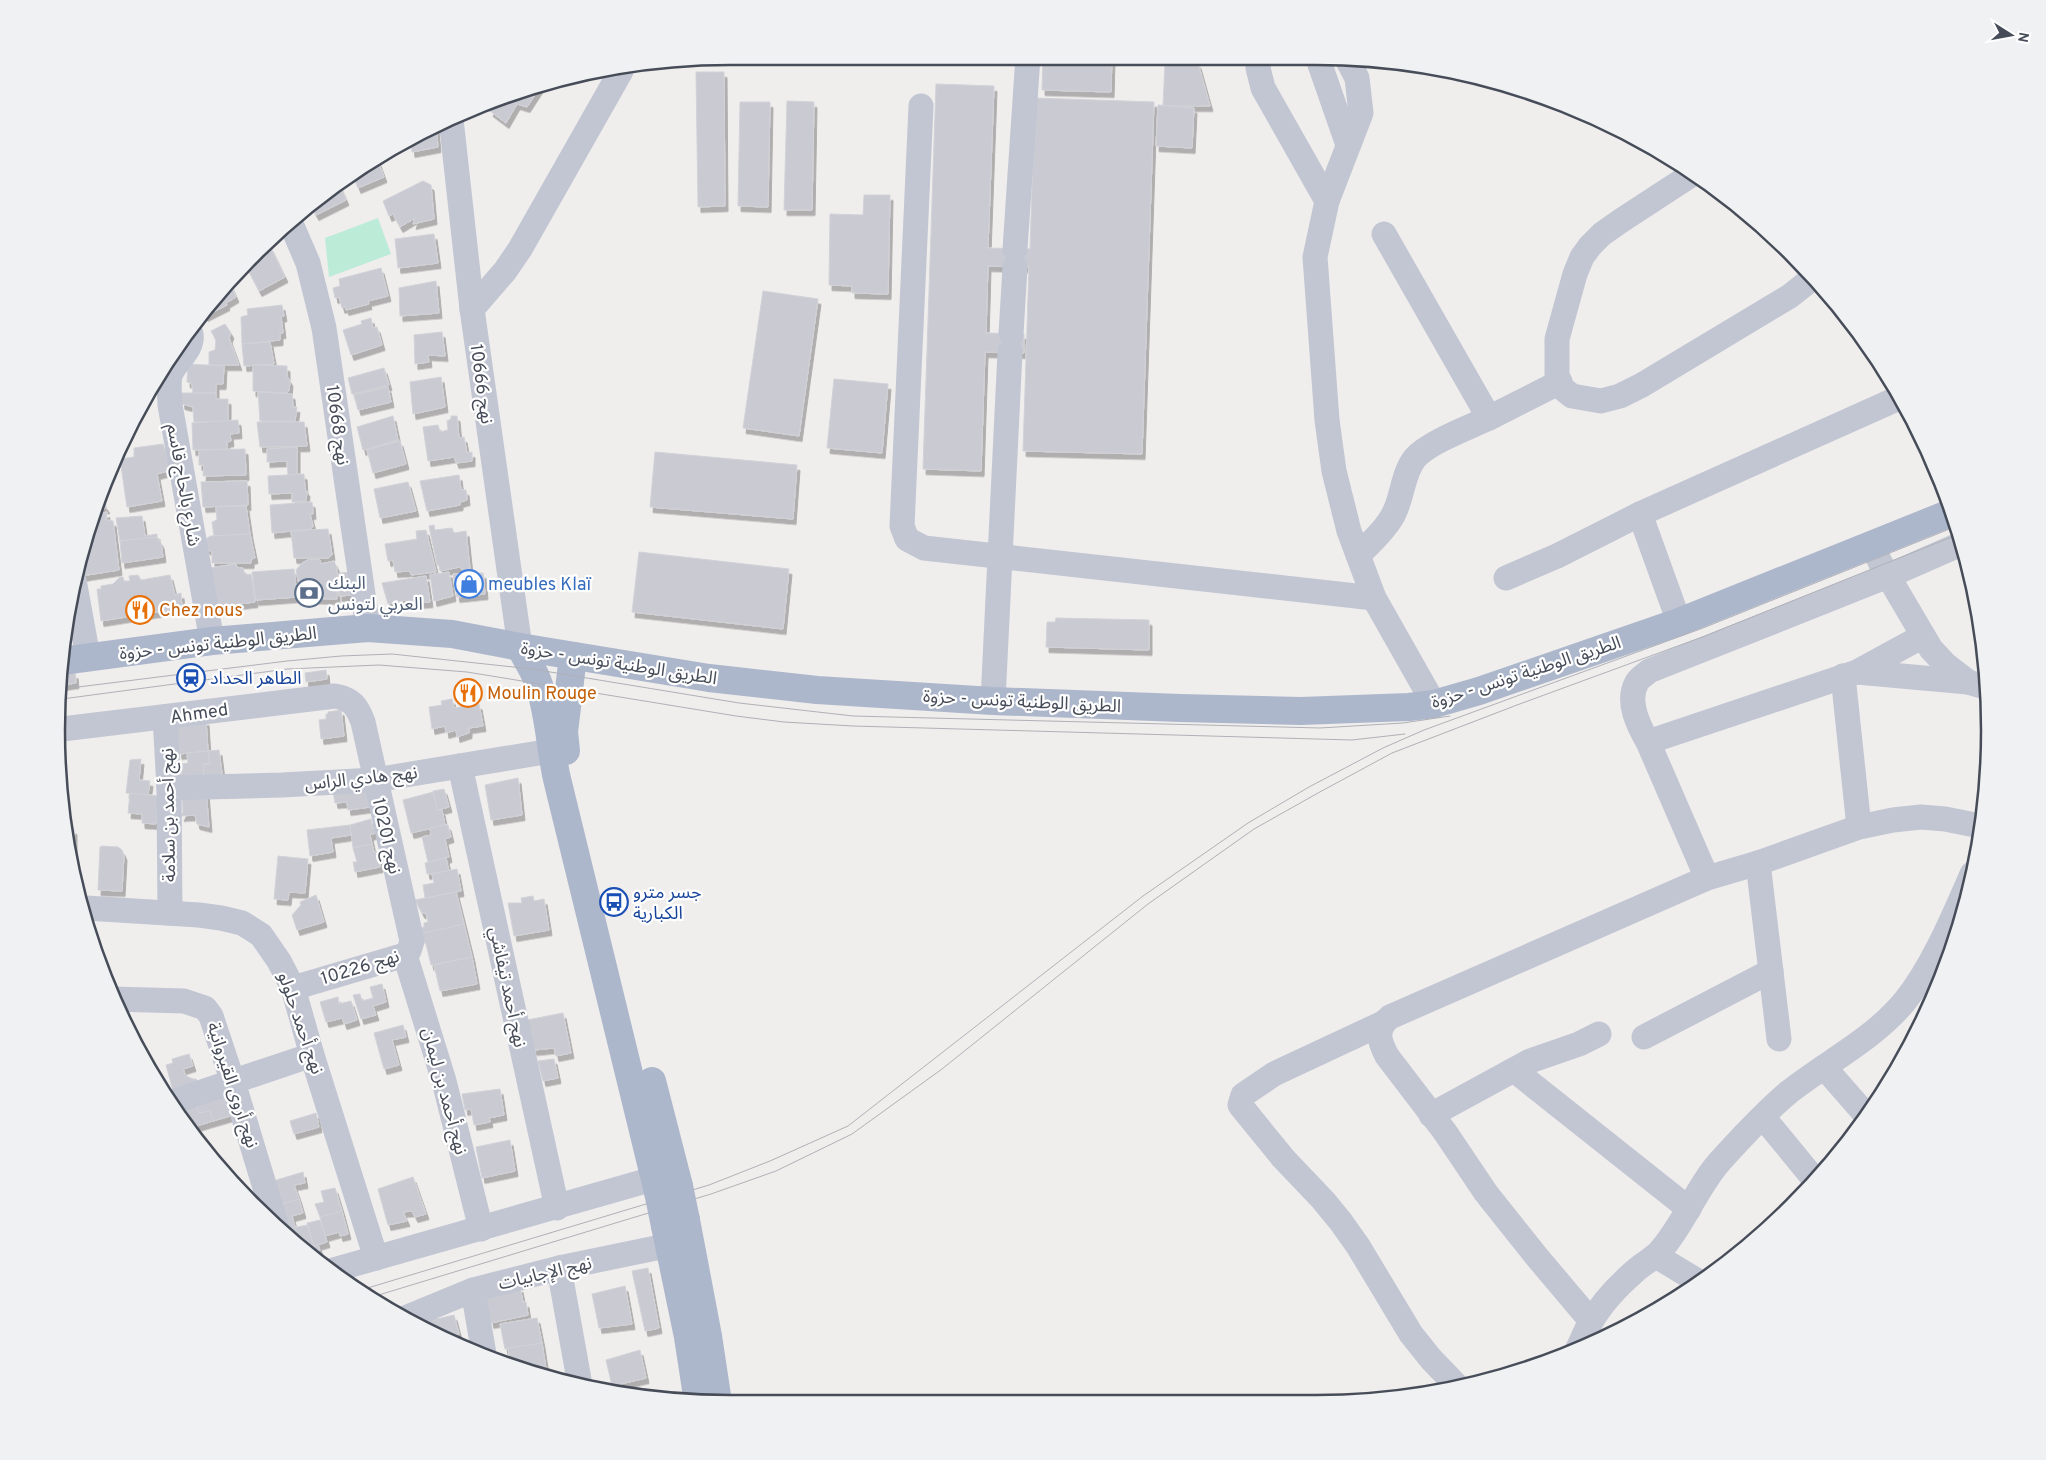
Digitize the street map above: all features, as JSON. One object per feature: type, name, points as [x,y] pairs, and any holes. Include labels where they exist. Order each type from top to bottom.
[{"type":"main road","name":"الطريق الوطنية تونس - حزوة","points":[[75,659],[212,641],[368,628],[452,634],[709,678],[817,690],[993,702],[1301,711],[1362,710],[1434,704],[1479,691],[1679,622],[1946,515]]},
{"type":"main road","points":[[520,647],[539,683],[547,718],[551,750],[667,1182]]},
{"type":"main road","points":[[573,656],[564,732],[565,745],[667,1182],[677,1233],[688,1337],[697,1394]]},
{"type":"main road","points":[[677,1233],[708,1336],[717,1395]]},
{"type":"street","points":[[993,702],[1010,343],[1027,65]]},
{"type":"street","points":[[1258,65],[1263,88],[1327,200]]},
{"type":"street","points":[[1320,65],[1348,145]]},
{"type":"street","points":[[1351,66],[1357,78],[1361,113],[1327,200],[1315,257],[1327,420],[1334,471],[1349,532],[1374,598],[1434,704]]},
{"type":"street","points":[[472,309],[505,271],[520,249],[619,75]]},
{"type":"street","points":[[921,106],[902,526],[907,539],[924,548],[1374,598]]},
{"type":"street","name":"نهج 10666","points":[[452,127],[472,309],[520,647]]},
{"type":"street","points":[[1686,178],[1602,234],[1582,257],[1557,339],[1557,375],[1562,388],[1572,396],[1586,400],[1601,401],[1620,396],[1642,385],[1790,296],[1807,282]]},
{"type":"street","name":"نهج 10668","points":[[293,229],[308,263],[324,328],[368,628]]},
{"type":"street","points":[[1384,234],[1489,418]]},
{"type":"street","name":"شارع بالحاج قاسم","points":[[191,341],[191,344],[175,365],[170,376],[170,390],[212,641]]},
{"type":"street","points":[[1358,555],[1371,543],[1395,512],[1404,481],[1414,459],[1425,448],[1560,382]]},
{"type":"street","points":[[1506,578],[1557,556],[1640,514],[1893,400]]},
{"type":"street","points":[[1640,514],[1679,622]]},
{"type":"street","points":[[1872,545],[1923,636],[1946,665],[1977,685]]},
{"type":"street","points":[[1707,878],[1648,742],[1640,729],[1634,711],[1633,695],[1638,681],[1650,671],[1888,576],[1955,547]]},
{"type":"street","points":[[75,621],[75,659]]},
{"type":"street","points":[[1648,742],[1850,674],[1923,636]]},
{"type":"street","points":[[1850,674],[1977,685]]},
{"type":"street","points":[[1850,674],[1859,827]]},
{"type":"street","name":"Ahmed","points":[[65,729],[335,696]]},
{"type":"street","name":"نهج 10201","points":[[335,696],[353,702],[358,708],[363,722],[402,903]]},
{"type":"street","name":"نهج أحمد بن سلامة","points":[[166,717],[169,788],[170,913]]},
{"type":"street","name":"نهج هادي الراس","points":[[169,788],[375,780],[551,750]]},
{"type":"street","name":"نهج أحمد تيفاشي","points":[[460,766],[557,1208]]},
{"type":"street","points":[[1452,1381],[1411,1334],[1358,1246],[1341,1222],[1283,1158],[1240,1105],[1243,1095],[1274,1074],[1383,1023],[1390,1017],[1707,878],[1758,863],[1859,827],[1893,820],[1921,817],[1946,819],[1974,825]]},
{"type":"street","points":[[1758,863],[1780,1039]]},
{"type":"street","name":"نهج 10226","points":[[293,988],[405,955],[409,951],[412,941],[402,903]]},
{"type":"street","name":"نهج أحمد حلولو","points":[[90,908],[221,918],[242,923],[261,935],[279,961],[293,988],[312,1055],[376,1258]]},
{"type":"street","points":[[1583,1338],[1591,1321],[1636,1269],[1656,1256],[1680,1226],[1707,1176],[1788,1093],[1885,1022],[1905,1001],[1919,980],[1955,914]]},
{"type":"street","name":"نهج أحمد بن ليمان","points":[[405,955],[444,1081],[481,1229]]},
{"type":"street","points":[[1644,1037],[1771,971]]},
{"type":"street","name":"نهج أروى القيروانية","points":[[123,999],[184,1001],[205,1008],[211,1016],[272,1211]]},
{"type":"street","points":[[1383,1023],[1380,1034],[1381,1044],[1387,1056],[1432,1115],[1486,1193],[1536,1257],[1591,1321]]},
{"type":"street","points":[[1432,1115],[1530,1061],[1579,1044],[1598,1034]]},
{"type":"street","points":[[178,1100],[312,1055]]},
{"type":"street","points":[[1824,1067],[1861,1110]]},
{"type":"street","points":[[1514,1070],[1689,1209]]},
{"type":"street","points":[[1764,1117],[1810,1174]]},
{"type":"street","points":[[340,1268],[557,1208],[667,1182]]},
{"type":"street","name":"نهج الإجابيات","points":[[414,1314],[473,1290],[559,1268],[677,1233]]},
{"type":"street","points":[[1656,1256],[1692,1278]]},
{"type":"street","points":[[559,1268],[579,1377]]},
{"type":"street","points":[[473,1290],[483,1347]]},
{"type":"green space","points":[[378,218],[391,254],[329,277],[325,238]]},
{"type":"building","points":[[1043,65],[1112,65],[1111,92],[1042,90]]},
{"type":"building","points":[[1165,65],[1199,65],[1210,106],[1163,106]]},
{"type":"building","points":[[696,72],[724,72],[725,206],[698,207]]},
{"type":"building","points":[[936,84],[994,86],[988,248],[1030,249],[1035,98],[1154,102],[1142,454],[1023,451],[1029,267],[988,266],[986,333],[1024,334],[1024,353],[985,352],[981,471],[923,469]]},
{"type":"building","points":[[535,95],[527,107],[517,104],[506,123],[490,111]]},
{"type":"building","points":[[787,101],[814,102],[812,210],[784,210]]},
{"type":"building","points":[[740,102],[770,102],[768,207],[738,206]]},
{"type":"building","points":[[1158,105],[1194,108],[1192,148],[1156,146]]},
{"type":"building","points":[[437,134],[438,147],[412,152],[412,147]]},
{"type":"building","points":[[380,165],[384,177],[358,188],[355,181]]},
{"type":"building","points":[[423,181],[431,185],[434,219],[413,224],[415,218],[400,227],[393,214],[389,216],[383,201]]},
{"type":"building","points":[[342,190],[346,200],[316,215],[314,211]]},
{"type":"building","points":[[864,195],[890,195],[888,294],[852,293],[852,286],[829,285],[830,214],[863,215]]},
{"type":"building","points":[[434,234],[438,263],[398,268],[395,239]]},
{"type":"building","points":[[272,249],[285,277],[259,291],[249,272]]},
{"type":"building","points":[[381,268],[388,296],[368,301],[369,304],[346,310],[345,307],[342,308],[339,297],[335,298],[333,288],[340,286],[339,279]]},
{"type":"building","points":[[436,281],[439,313],[400,316],[399,288]]},
{"type":"building","points":[[233,289],[236,297],[226,303],[227,305],[213,312]]},
{"type":"building","points":[[763,291],[818,299],[799,436],[743,428]]},
{"type":"building","points":[[282,305],[284,316],[281,317],[283,333],[280,333],[280,340],[242,344],[241,317],[248,315],[247,309]]},
{"type":"building","points":[[371,318],[373,328],[377,327],[382,345],[351,355],[343,330],[362,324],[361,321]]},
{"type":"building","points":[[225,324],[231,333],[229,338],[239,365],[209,365],[209,352],[215,350],[216,340],[211,331]]},
{"type":"building","points":[[442,332],[445,356],[428,355],[429,362],[415,364],[414,335]]},
{"type":"building","points":[[270,342],[274,364],[244,366],[242,344]]},
{"type":"building","points":[[188,364],[224,366],[223,384],[216,384],[216,393],[193,393],[192,383],[187,382]]},
{"type":"building","points":[[253,365],[287,366],[287,376],[290,381],[289,391],[286,393],[253,391]]},
{"type":"building","points":[[384,368],[389,385],[352,394],[348,378]]},
{"type":"building","points":[[441,377],[445,407],[413,414],[410,382]]},
{"type":"building","points":[[834,379],[888,384],[882,453],[827,448]]},
{"type":"building","points":[[388,387],[391,402],[358,410],[354,395]]},
{"type":"building","points":[[258,392],[292,394],[293,407],[297,407],[295,421],[260,421]]},
{"type":"building","points":[[181,393],[216,393],[216,399],[228,399],[228,421],[194,422],[193,407],[182,404]]},
{"type":"building","points":[[393,416],[398,440],[363,450],[357,427]]},
{"type":"building","points":[[451,416],[457,416],[459,438],[464,437],[467,453],[472,452],[472,461],[456,463],[454,457],[428,461],[423,427],[438,425],[440,432],[448,430],[447,421],[451,419]]},
{"type":"building","points":[[238,420],[239,433],[230,434],[231,441],[227,442],[227,449],[193,450],[192,423]]},
{"type":"building","points":[[257,422],[304,422],[307,446],[260,447]]},
{"type":"building","points":[[400,441],[406,464],[373,473],[367,450]]},
{"type":"building","points":[[163,444],[171,470],[157,474],[162,501],[127,507],[121,465],[124,458],[134,457],[134,448]]},
{"type":"building","points":[[297,447],[297,474],[288,475],[287,461],[267,462],[267,449]]},
{"type":"building","points":[[245,449],[246,475],[203,476],[204,465],[199,465],[199,450]]},
{"type":"building","points":[[655,452],[797,465],[793,519],[650,507]]},
{"type":"building","points":[[304,474],[305,489],[307,491],[306,501],[292,502],[292,493],[269,494],[268,476]]},
{"type":"building","points":[[459,475],[461,490],[466,490],[467,500],[460,502],[460,505],[427,511],[420,481]]},
{"type":"building","points":[[247,481],[248,505],[203,507],[201,482]]},
{"type":"building","points":[[408,482],[416,511],[380,518],[374,489]]},
{"type":"building","points":[[312,502],[313,514],[310,514],[313,526],[311,529],[272,533],[270,505]]},
{"type":"building","points":[[246,506],[250,534],[214,536],[212,522],[217,520],[216,507]]},
{"type":"building","points":[[107,512],[106,520],[113,521],[119,570],[84,576],[88,558],[101,514]]},
{"type":"building","points":[[142,516],[145,536],[157,534],[157,537],[120,541],[116,518]]},
{"type":"building","points":[[434,525],[435,530],[452,528],[454,533],[466,531],[470,569],[462,570],[460,567],[440,571],[429,526]]},
{"type":"building","points":[[328,529],[332,555],[328,558],[294,558],[291,531]]},
{"type":"building","points":[[426,530],[436,572],[411,575],[410,571],[395,572],[393,560],[388,561],[385,544],[417,539],[416,531]]},
{"type":"building","points":[[250,534],[255,558],[251,559],[251,563],[212,563],[212,552],[207,549],[206,544],[207,538],[211,536]]},
{"type":"building","points":[[157,537],[161,543],[163,557],[122,563],[120,541]]},
{"type":"building","points":[[639,552],[789,569],[783,629],[632,612]]},
{"type":"building","points":[[310,559],[320,560],[321,564],[334,561],[337,568],[337,599],[302,598],[296,570],[302,563]]},
{"type":"building","points":[[236,564],[237,568],[243,568],[245,575],[251,574],[255,602],[212,607],[210,568]]},
{"type":"building","points":[[294,569],[297,597],[256,600],[252,572]]},
{"type":"building","points":[[352,572],[354,595],[339,596],[339,573]]},
{"type":"building","points":[[449,572],[453,596],[434,601],[430,575]]},
{"type":"building","name":"meubles Klaï","points":[[483,573],[485,594],[457,597],[453,574]]},
{"type":"building","points":[[138,575],[141,580],[170,575],[175,595],[181,593],[182,608],[101,621],[97,589],[101,589],[101,586],[113,584],[120,577],[123,577],[124,581],[130,581],[129,576]]},
{"type":"building","points":[[426,576],[430,602],[407,604],[405,600],[388,604],[382,583]]},
{"type":"building","points":[[1056,618],[1149,620],[1149,650],[1046,647],[1047,622],[1055,622]]},
{"type":"building","points":[[326,670],[327,679],[306,682],[305,673]]},
{"type":"building","points":[[75,673],[76,683],[66,684],[67,674]]},
{"type":"building","points":[[452,699],[454,708],[479,704],[483,726],[469,728],[469,733],[457,737],[456,730],[446,733],[445,726],[432,729],[429,707],[442,705],[441,701]]},
{"type":"building","points":[[341,710],[344,736],[321,739],[319,720],[326,719],[328,712]]},
{"type":"building","points":[[206,720],[208,751],[179,754],[177,725]]},
{"type":"building","points":[[219,750],[222,774],[204,778],[203,764],[210,764],[208,751]]},
{"type":"building","points":[[208,751],[210,764],[203,764],[204,778],[181,776],[181,764],[188,763],[187,753]]},
{"type":"building","points":[[141,759],[139,780],[150,781],[148,795],[126,793],[130,760]]},
{"type":"building","points":[[518,778],[522,815],[491,820],[485,785]]},
{"type":"building","points":[[332,785],[368,785],[371,807],[348,810],[347,802],[335,803]]},
{"type":"building","points":[[206,789],[209,827],[197,824],[195,815],[181,816],[183,812],[182,791]]},
{"type":"building","points":[[444,789],[449,807],[437,810],[433,791]]},
{"type":"building","points":[[433,792],[437,810],[442,810],[445,825],[411,833],[403,800]]},
{"type":"building","points":[[130,793],[158,796],[156,824],[142,823],[142,814],[128,813]]},
{"type":"building","points":[[371,819],[373,828],[376,828],[378,832],[370,835],[372,844],[353,848],[350,825]]},
{"type":"building","points":[[350,825],[351,835],[331,838],[333,852],[310,856],[307,830]]},
{"type":"building","points":[[448,825],[451,837],[445,839],[449,857],[428,862],[422,837],[431,835],[430,828]]},
{"type":"building","points":[[372,844],[374,852],[380,851],[382,858],[379,859],[380,867],[355,872],[353,862],[357,862],[353,848]]},
{"type":"building","points":[[100,847],[118,847],[122,850],[124,855],[122,891],[98,890]]},
{"type":"building","points":[[278,856],[308,859],[305,893],[289,892],[288,900],[274,899]]},
{"type":"building","points":[[446,858],[449,871],[427,874],[425,863]]},
{"type":"building","points":[[457,869],[461,891],[425,898],[423,885],[434,883],[432,874]]},
{"type":"building","points":[[456,892],[464,924],[420,934],[419,928],[424,927],[424,923],[428,922],[426,913],[422,913],[415,900]]},
{"type":"building","points":[[316,895],[324,922],[297,930],[292,915],[301,905],[300,902]]},
{"type":"building","points":[[533,896],[534,901],[544,899],[549,930],[514,936],[508,903],[522,903],[521,898]]},
{"type":"building","points":[[464,924],[472,957],[431,965],[426,944],[420,934]]},
{"type":"building","points":[[472,957],[477,984],[440,991],[434,965]]},
{"type":"building","points":[[382,984],[386,1002],[373,1006],[376,1015],[361,1019],[353,995],[360,994],[362,1001],[373,998],[370,987]]},
{"type":"building","points":[[338,997],[339,1004],[351,1001],[357,1020],[344,1024],[342,1018],[326,1022],[320,1002]]},
{"type":"building","points":[[563,1013],[571,1053],[556,1056],[554,1048],[534,1050],[527,1020]]},
{"type":"building","points":[[403,1025],[406,1037],[392,1040],[399,1065],[384,1069],[374,1033]]},
{"type":"building","points":[[189,1054],[193,1066],[183,1069],[186,1076],[196,1079],[198,1084],[173,1091],[166,1065],[173,1063],[172,1059]]},
{"type":"building","points":[[554,1059],[558,1078],[543,1081],[538,1061]]},
{"type":"building","points":[[500,1089],[504,1115],[489,1118],[490,1122],[474,1125],[471,1109],[465,1110],[462,1094]]},
{"type":"building","points":[[231,1091],[237,1114],[213,1121],[210,1111],[199,1113],[195,1102]]},
{"type":"building","points":[[195,1102],[199,1113],[210,1111],[213,1121],[196,1126],[182,1106]]},
{"type":"building","points":[[316,1113],[319,1127],[294,1134],[290,1121]]},
{"type":"building","points":[[510,1140],[515,1171],[482,1178],[476,1147]]},
{"type":"building","points":[[303,1172],[305,1183],[294,1185],[299,1199],[278,1205],[270,1182]]},
{"type":"building","points":[[413,1177],[426,1214],[415,1217],[412,1211],[403,1212],[407,1221],[388,1225],[378,1189]]},
{"type":"building","points":[[335,1188],[342,1211],[320,1217],[315,1204],[324,1202],[321,1191]]},
{"type":"building","points":[[299,1199],[303,1213],[292,1216],[295,1227],[290,1228],[283,1221],[278,1205]]},
{"type":"building","points":[[342,1211],[348,1234],[340,1236],[339,1232],[325,1236],[320,1217]]},
{"type":"building","points":[[320,1220],[327,1242],[314,1246],[307,1223]]},
{"type":"building","points":[[307,1225],[314,1246],[318,1245],[320,1250],[317,1251],[290,1228]]},
{"type":"building","points":[[648,1268],[659,1328],[645,1331],[632,1271]]},
{"type":"building","points":[[625,1286],[632,1324],[599,1328],[592,1294]]},
{"type":"building","points":[[520,1287],[523,1302],[526,1302],[528,1315],[491,1323],[485,1294]]},
{"type":"building","points":[[454,1315],[459,1334],[456,1335],[423,1319],[436,1316],[437,1319]]},
{"type":"building","points":[[537,1318],[542,1343],[505,1349],[500,1324]]},
{"type":"building","points":[[542,1343],[546,1369],[510,1358],[508,1348]]},
{"type":"building","points":[[640,1350],[646,1378],[617,1385],[612,1384],[606,1360]]},
{"type":"tram line","points":[[368,1288],[709,1185],[770,1161],[848,1126],[1143,896],[1248,823],[1309,787],[1383,748],[1424,730],[1703,628],[1950,529]]},
{"type":"tram line","points":[[379,1295],[711,1194],[776,1171],[852,1134],[942,1069],[1148,904],[1254,829],[1392,753],[1705,636],[1952,537]]},
{"type":"tram line","points":[[66,689],[287,661],[392,654],[532,669],[739,703],[853,716],[1320,728],[1403,723],[1450,716]]},
{"type":"tram line","points":[[66,699],[287,669],[379,665],[467,672],[736,716],[784,722],[853,726],[1352,740],[1405,734]]},
{"type":"place","name":"meubles Klaï","points":[[469,584]]},
{"type":"place","name":"البنك العربي لتونس","points":[[309,593]]},
{"type":"place","name":"Chez nous","points":[[140,610]]},
{"type":"place","name":"الطاهر الحداد","points":[[191,678]]},
{"type":"place","name":"Moulin Rouge","points":[[468,693]]},
{"type":"place","name":"جسر مترو الكبارية","points":[[614,902]]}]
